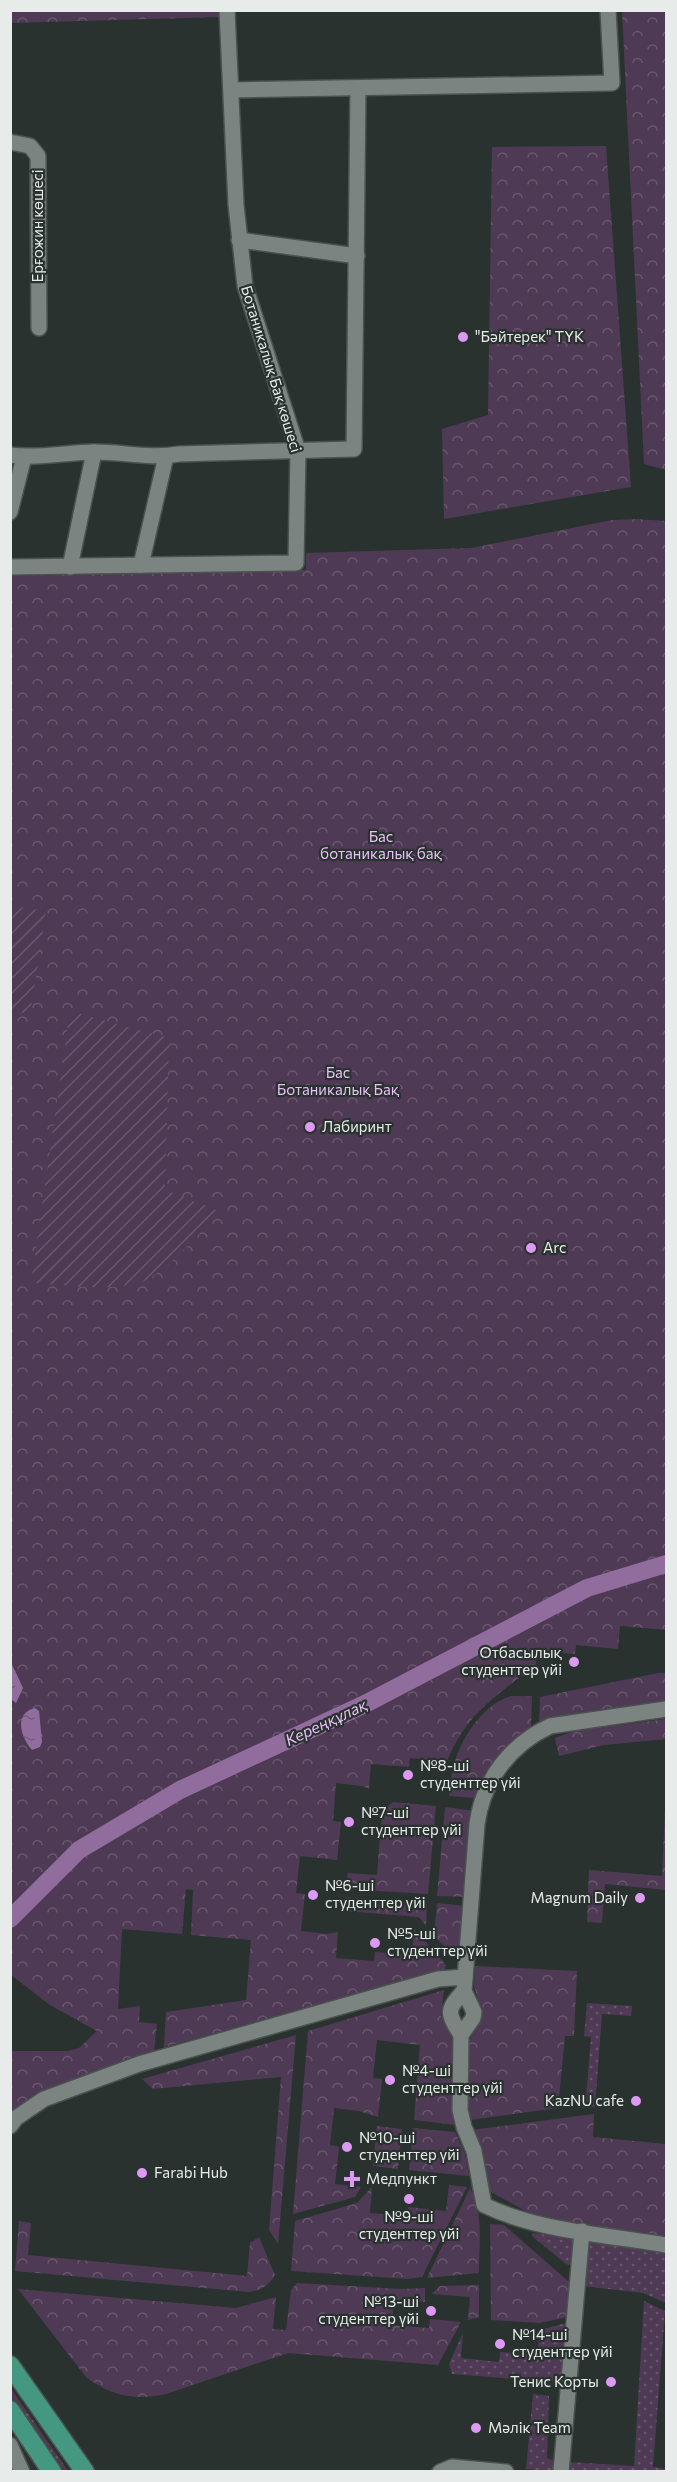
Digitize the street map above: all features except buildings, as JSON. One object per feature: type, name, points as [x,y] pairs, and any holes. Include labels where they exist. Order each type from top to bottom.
[{"type":"main road","points":[[10,2365],[84,2472]]},
{"type":"main road","points":[[10,2410],[52,2472]]},
{"type":"street","name":"Ботаникалық Бақ көшесі","points":[[141,565],[296,562],[298,451],[245,285],[239,240],[227,10]]},
{"type":"street","points":[[231,90],[612,83],[608,10]]},
{"type":"street","points":[[10,512],[17,456],[94,452],[166,456],[354,449],[358,89]]},
{"type":"street","name":"Ерғожин көшесі","points":[[10,142],[30,146],[38,156],[39,328]]},
{"type":"street","points":[[239,240],[357,256]]},
{"type":"street","points":[[70,567],[94,452]]},
{"type":"street","points":[[10,567],[141,565],[166,456]]},
{"type":"street","points":[[461,2035],[474,2013],[464,1984],[480,1804],[486,1788],[505,1759],[525,1740],[550,1726],[666,1709]]},
{"type":"street","points":[[10,2126],[16,2118],[44,2099],[139,2064],[438,1979],[464,1984]]},
{"type":"street","points":[[464,1984],[449,2011],[450,2018],[461,2035],[460,2110],[474,2151],[484,2205],[498,2212],[550,2226],[666,2245]]},
{"type":"street","points":[[561,2472],[582,2231]]},
{"type":"street","points":[[41,2408],[94,2472]]},
{"type":"street","points":[[10,2445],[22,2472]]},
{"type":"street","points":[[440,2472],[452,2467],[506,2472]]},
{"type":"green space","points":[[220,10],[220,17],[11,23],[10,11]]},
{"type":"green space","points":[[622,11],[666,11],[666,470],[644,464]]},
{"type":"green space","points":[[606,146],[631,487],[444,519],[442,429],[488,415],[492,147]]},
{"type":"green space","name":"Бас ботаникалық бақ","points":[[612,520],[666,521],[666,1630],[620,1626],[618,1649],[576,1645],[575,1654],[537,1651],[535,1677],[521,1676],[487,1704],[469,1722],[447,1761],[410,1758],[409,1767],[371,1764],[369,1789],[336,1783],[333,1821],[341,1822],[337,1860],[300,1856],[296,1893],[305,1894],[301,1931],[327,1934],[338,1932],[336,1958],[374,1961],[375,1952],[412,1955],[414,1929],[446,1965],[444,1971],[164,2047],[166,2012],[246,2000],[251,1940],[191,1935],[193,1890],[186,1889],[182,1934],[122,1929],[118,2009],[140,2006],[139,2022],[157,2024],[154,2051],[59,2086],[25,2105],[11,2116],[11,2051],[68,2051],[79,2048],[97,2031],[50,2005],[11,1975],[11,576],[306,570],[306,553],[471,548]]},
{"type":"green space","points":[[11,906],[46,911],[30,1015],[11,1010]]},
{"type":"green space","points":[[70,1011],[169,1038],[165,1190],[221,1212],[160,1271],[142,1282],[115,1287],[31,1283]]},
{"type":"green space","points":[[666,1673],[666,1704],[539,1724],[540,1697]]},
{"type":"green space","points":[[512,1696],[532,1696],[531,1729],[476,1798],[449,1796],[454,1763],[470,1729],[493,1705]]},
{"type":"green space","points":[[666,1719],[666,1739],[604,1745],[559,1756],[555,1738],[574,1731]]},
{"type":"green space","points":[[666,1788],[666,1890],[605,1884],[602,1923],[587,1922],[589,1870],[662,1876]]},
{"type":"green space","points":[[393,1802],[436,1806],[428,1894],[346,1889],[348,1873],[377,1875],[382,1811]]},
{"type":"green space","points":[[445,1807],[475,1811],[466,1897],[437,1896]]},
{"type":"green space","points":[[345,1897],[427,1903],[426,1926],[419,1917],[344,1911]]},
{"type":"green space","points":[[437,1903],[466,1906],[461,1956],[457,1961],[434,1935]]},
{"type":"green space","points":[[475,1966],[577,1971],[574,2036],[565,2036],[559,2098],[566,2099],[558,2108],[470,2120],[467,2096],[468,2043],[480,2020],[480,2006],[474,1986]]},
{"type":"green space","points":[[444,1990],[441,2016],[454,2038],[455,2125],[414,2120],[420,2045],[377,2040],[373,2078],[382,2079],[378,2117],[359,2111],[334,2108],[330,2145],[339,2147],[335,2184],[361,2187],[355,2197],[293,2214],[308,2031]]},
{"type":"green space","points":[[587,2003],[632,2006],[631,2016],[602,2014],[595,2107],[579,2108],[579,2099],[586,2098],[591,2037],[584,2036]]},
{"type":"green space","points":[[296,2035],[278,2244],[269,2230],[281,2077],[153,2089],[142,2079]]},
{"type":"green space","points":[[594,2114],[593,2137],[666,2144],[666,2240],[531,2214],[489,2191],[483,2152],[471,2130]]},
{"type":"green space","points":[[377,2126],[402,2129],[398,2169],[373,2166]]},
{"type":"green space","points":[[413,2128],[455,2132],[465,2154],[469,2176],[409,2170]]},
{"type":"green space","points":[[449,2185],[467,2187],[422,2277],[408,2279],[291,2271],[295,2221],[357,2203],[372,2187],[370,2213],[407,2216],[409,2207],[446,2211]]},
{"type":"green space","points":[[470,2188],[479,2219],[479,2273],[427,2278]]},
{"type":"green space","points":[[19,2221],[31,2223],[28,2255],[247,2276],[250,2243],[259,2237],[275,2275],[264,2287],[249,2292],[15,2271]]},
{"type":"green space","points":[[490,2224],[504,2225],[569,2282],[567,2317],[540,2323],[491,2320]]},
{"type":"green space","points":[[533,2233],[574,2239],[572,2262],[569,2265],[566,2264],[532,2236]]},
{"type":"green space","points":[[585,2241],[666,2253],[666,2303],[643,2293],[582,2286]]},
{"type":"green space","points":[[297,2283],[402,2289],[425,2288],[425,2302],[394,2299],[392,2325],[429,2328],[430,2319],[461,2322],[438,2365],[288,2353],[166,2394],[134,2397],[104,2389],[86,2377],[18,2289],[236,2308],[276,2297],[273,2329],[286,2330],[291,2290]]},
{"type":"green space","points":[[479,2285],[479,2317],[468,2320],[470,2297],[432,2294],[440,2286]]},
{"type":"green space","points":[[644,2301],[665,2311],[653,2467],[666,2469],[666,2471],[569,2472],[569,2462],[634,2466]]},
{"type":"green space","points":[[566,2323],[563,2376],[557,2382],[452,2374],[449,2364],[463,2333],[461,2358],[499,2362],[500,2352],[537,2355],[540,2330]]},
{"type":"green space","points":[[10,2387],[68,2471],[58,2471],[11,2399]]},
{"type":"green space","points":[[533,2394],[549,2396],[547,2458],[556,2462],[556,2466],[551,2471],[526,2469]]},
{"type":"water","points":[[10,1660],[23,1688],[16,1703],[11,1699]]},
{"type":"water","points":[[35,1708],[39,1711],[42,1742],[40,1747],[32,1750],[22,1733],[21,1720],[28,1711]]},
{"type":"waterway","name":"Кереңқұлақ","points":[[10,1919],[79,1850],[180,1790],[365,1704],[587,1588],[666,1564]]},
{"type":"place","name":"\"Бәйтерек\" ТҮК","points":[[463,337]]},
{"type":"place","name":"Лабиринт","points":[[310,1127]]},
{"type":"place","name":"Arc","points":[[531,1248]]},
{"type":"place","name":"Отбасылық студенттер үйі","points":[[574,1662]]},
{"type":"place","name":"№8-ші студенттер үйі","points":[[408,1775]]},
{"type":"place","name":"№7-ші студенттер үйі","points":[[349,1822]]},
{"type":"place","name":"№6-ші студенттер үйі","points":[[313,1895]]},
{"type":"place","name":"Magnum Daily","points":[[640,1898]]},
{"type":"place","name":"№5-ші студенттер үйі","points":[[375,1943]]},
{"type":"place","name":"№4-ші студенттер үйі","points":[[390,2080]]},
{"type":"place","name":"KazNU cafe","points":[[636,2101]]},
{"type":"place","name":"№10-ші студенттер үйі","points":[[347,2147]]},
{"type":"place","name":"Farabi Hub","points":[[142,2173]]},
{"type":"place","name":"Медпункт","points":[[352,2179]]},
{"type":"place","name":"№9-ші студенттер үйі","points":[[409,2199]]},
{"type":"place","name":"№13-ші студенттер үйі","points":[[431,2311]]},
{"type":"place","name":"№14-ші студенттер үйі","points":[[500,2344]]},
{"type":"place","name":"Тенис Корты","points":[[611,2382]]},
{"type":"place","name":"Мәлік Team","points":[[476,2428]]},
{"type":"park label","name":"Бас Ботаникалық Бақ","points":[[338,1082]]}]
